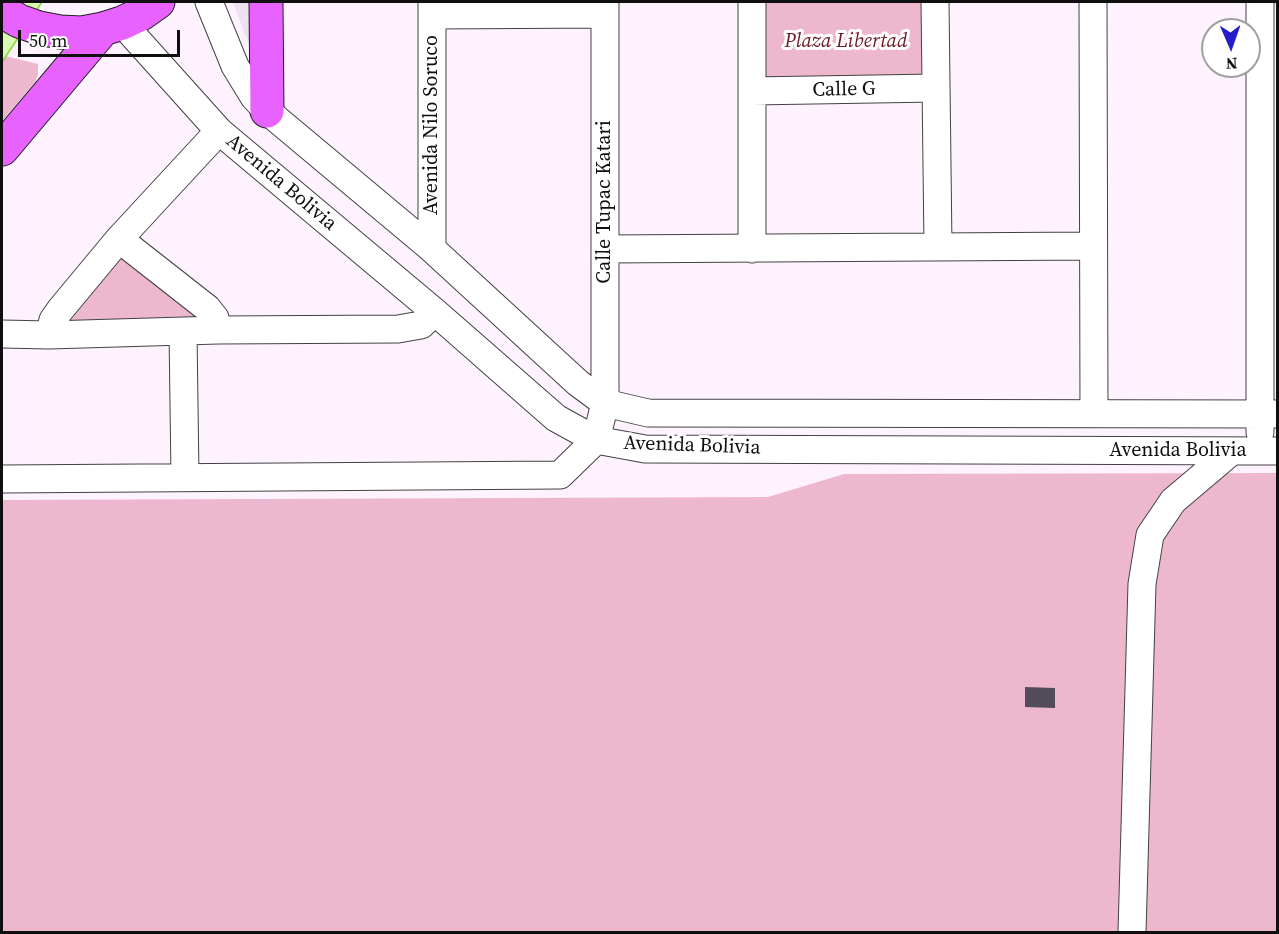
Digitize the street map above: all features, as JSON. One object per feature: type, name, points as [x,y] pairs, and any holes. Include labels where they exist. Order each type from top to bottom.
[{"type":"main road","points":[[2,11],[19,21],[60,32],[102,29],[141,14],[158,2]]},
{"type":"main road","points":[[266,2],[267,111]]},
{"type":"main road","points":[[2,150],[102,29]]},
{"type":"street","name":"Avenida Bolivia","points":[[209,2],[235,66],[254,97],[267,111],[432,249],[578,383],[605,403],[648,413],[1269,414]]},
{"type":"street","points":[[752,2],[752,249]]},
{"type":"street","points":[[935,2],[938,247]]},
{"type":"street","points":[[1094,2],[1094,413]]},
{"type":"street","points":[[1260,2],[1269,452]]},
{"type":"street","points":[[432,8],[605,8]]},
{"type":"street","name":"Avenida Nilo Soruco","points":[[432,8],[432,249]]},
{"type":"street","name":"Calle Tupac Katari","points":[[596,440],[605,403],[605,8]]},
{"type":"street","name":"Avenida Bolivia","points":[[102,29],[556,418],[596,440],[645,449],[1269,452]]},
{"type":"street","name":"Calle G","points":[[752,91],[936,88]]},
{"type":"street","points":[[49,335],[53,320],[60,310],[119,239],[219,131]]},
{"type":"street","points":[[119,239],[207,308],[218,330]]},
{"type":"street","points":[[605,249],[1093,246]]},
{"type":"street","points":[[2,334],[398,329],[421,325],[435,312]]},
{"type":"street","points":[[183,332],[184,477]]},
{"type":"street","points":[[2,479],[560,475],[596,440]]},
{"type":"street","points":[[1132,933],[1142,584],[1150,535],[1173,501],[1232,451]]},
{"type":"green space","name":"Plaza Libertad","points":[[763,2],[928,2],[929,82],[763,83]]},
{"type":"green space","points":[[5,56],[38,64],[38,75],[35,82],[2,121],[2,62]]},
{"type":"green space","points":[[125,250],[204,319],[64,323]]},
{"type":"green space","points":[[1277,473],[1277,932],[2,932],[2,500],[768,497],[844,474]]},
{"type":"shaded area","points":[[2,2],[42,2],[2,62]]},
{"type":"shaded area","points":[[233,2],[257,2],[252,48],[245,35]]},
{"type":"building","points":[[1025,687],[1055,688],[1055,708],[1025,707]]}]
